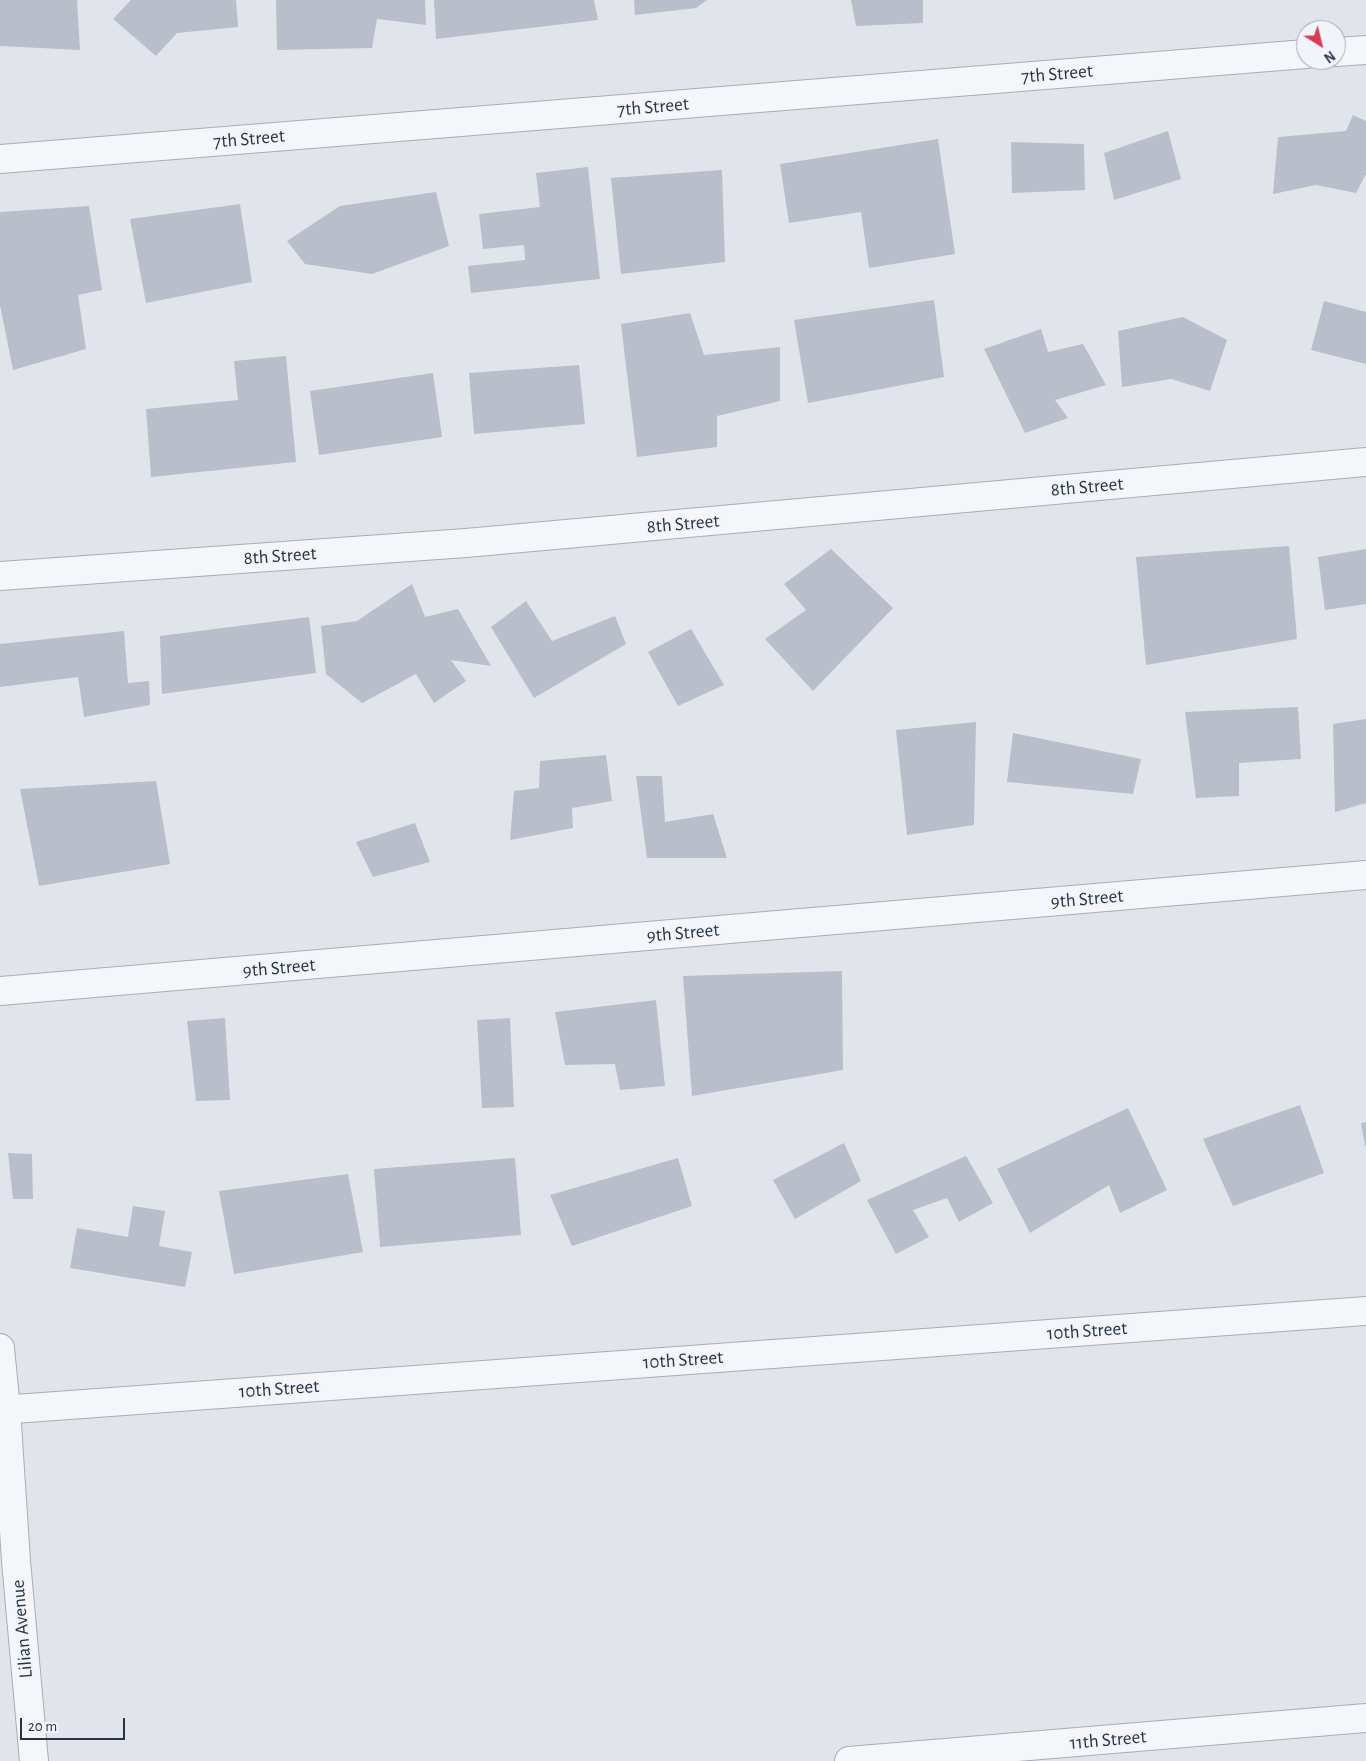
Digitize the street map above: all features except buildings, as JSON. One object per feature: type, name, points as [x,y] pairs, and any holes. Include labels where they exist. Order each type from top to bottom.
[{"type":"street","points":[[1346,51],[1366,50]]},
{"type":"street","name":"7th Street","points":[[0,159],[1296,55]]},
{"type":"street","name":"8th Street","points":[[0,576],[466,543],[1366,462]]},
{"type":"street","name":"9th Street","points":[[0,991],[1366,875]]},
{"type":"street","name":"10th Street","points":[[3,1410],[1366,1311]]},
{"type":"street","name":"Lilian Avenue","points":[[0,1348],[3,1410],[34,1761]]},
{"type":"street","name":"11th Street","points":[[850,1761],[1366,1718]]}]
